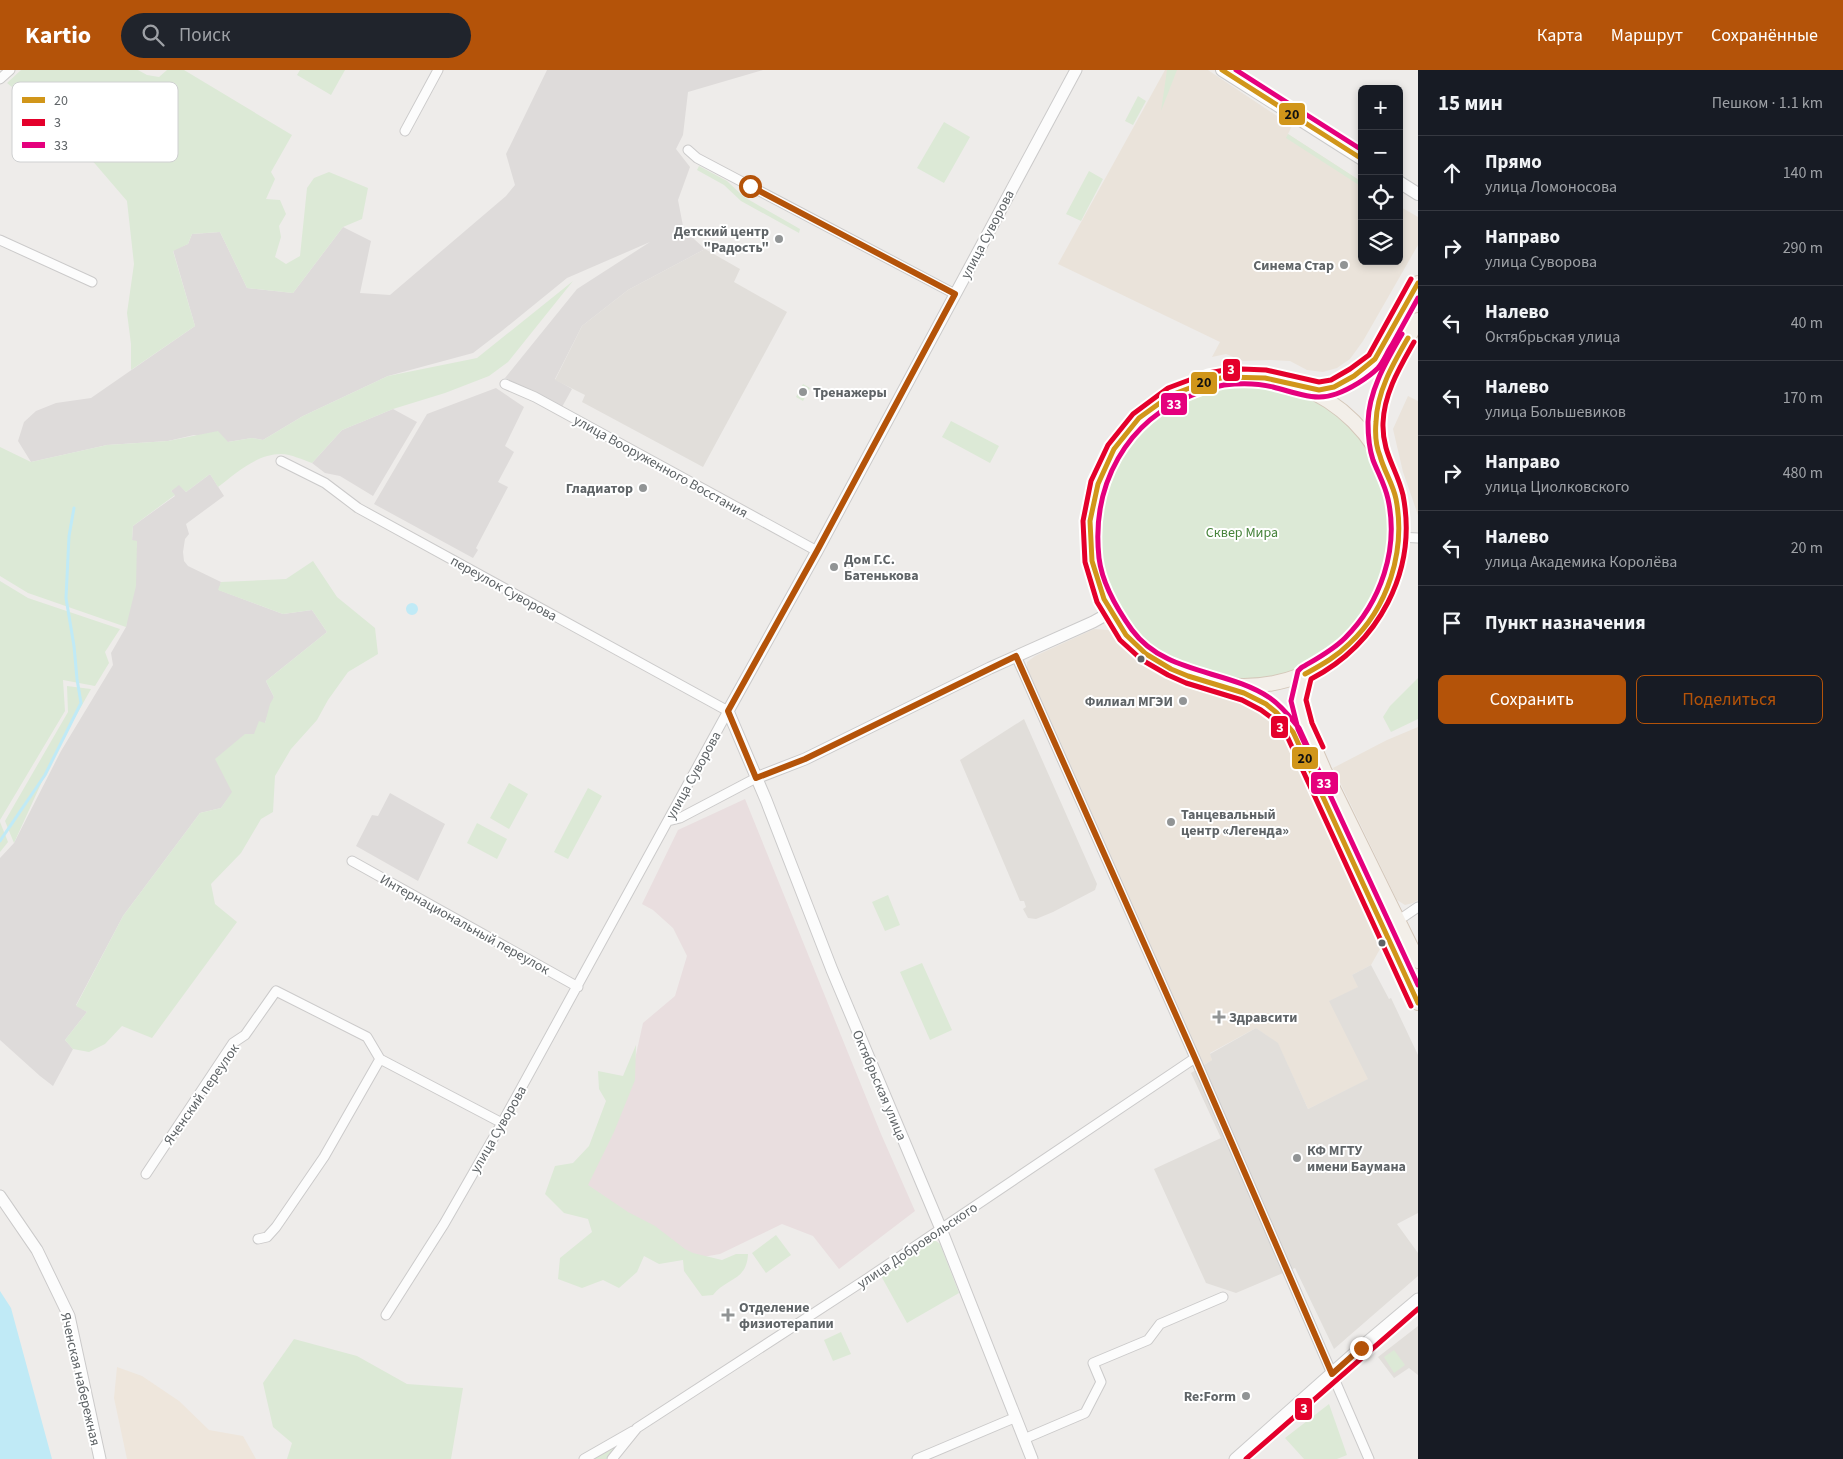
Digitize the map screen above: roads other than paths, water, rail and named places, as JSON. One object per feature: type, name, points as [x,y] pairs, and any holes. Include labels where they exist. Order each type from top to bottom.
[{"type":"main road","points":[[1222,70],[1358,156]]},
{"type":"main road","points":[[1403,185],[1418,194]]},
{"type":"main road","points":[[1307,389],[1334,388],[1373,362],[1418,283]]},
{"type":"main road","points":[[1379,455],[1376,419],[1383,384],[1418,320]]},
{"type":"main road","points":[[1216,684],[1246,687],[1279,684],[1305,674],[1332,659],[1349,645],[1374,616],[1388,589],[1396,560],[1400,537],[1396,499],[1379,455],[1367,437],[1352,420],[1327,400],[1307,389],[1272,378],[1241,376],[1211,380],[1182,389],[1156,404],[1132,423],[1114,447],[1100,474],[1091,504],[1089,534],[1092,564],[1102,595],[1111,612],[1127,635],[1144,652],[1186,676],[1216,684],[1260,701],[1275,711],[1293,732],[1418,1003]]},
{"type":"main road","points":[[1305,674],[1298,700],[1305,726],[1324,770],[1418,961]]},
{"type":"street","points":[[0,79],[10,70]]},
{"type":"street","points":[[405,131],[438,70]]},
{"type":"street","name":"улица Суворова","points":[[386,1315],[445,1222],[578,987],[817,551],[1076,70]]},
{"type":"street","points":[[688,150],[697,158],[955,294]]},
{"type":"street","points":[[0,240],[92,282]]},
{"type":"street","name":"улица Вооруженного Восстания","points":[[504,384],[542,401],[817,551]]},
{"type":"street","name":"переулок Суворова","points":[[281,461],[325,483],[358,508],[728,711]]},
{"type":"street","points":[[1400,537],[1418,538]]},
{"type":"street","points":[[668,821],[680,818],[756,778],[805,759],[1111,612]]},
{"type":"street","points":[[1016,656],[1195,1058],[1370,1459]]},
{"type":"street","name":"Октябрьская улица","points":[[728,711],[766,800],[832,970],[941,1229],[1014,1418],[1032,1459]]},
{"type":"street","name":"Интернациональный переулок","points":[[352,861],[578,987]]},
{"type":"street","points":[[1399,920],[1418,907]]},
{"type":"street","name":"Яченский переулок","points":[[146,1174],[233,1043],[245,1035],[276,991],[367,1037],[380,1059]]},
{"type":"street","name":"улица Добровольского","points":[[584,1459],[637,1428],[941,1229],[1195,1058]]},
{"type":"street","points":[[258,1239],[267,1237],[319,1165],[380,1059],[502,1123]]},
{"type":"street","name":"Яченская набережная","points":[[0,1196],[37,1250],[69,1316],[100,1459]]},
{"type":"street","points":[[1024,1439],[1084,1413],[1101,1382],[1094,1364],[1148,1340],[1160,1324],[1223,1297]]},
{"type":"street","points":[[1235,1459],[1418,1299]]},
{"type":"street","points":[[916,1459],[1014,1418]]},
{"type":"street","name":"улица Добровольского","points":[[612,1459],[637,1428]]},
{"type":"water","points":[[414,603],[417,604],[417,614],[410,615],[407,614],[406,607],[407,604]]},
{"type":"water","points":[[0,1291],[11,1308],[52,1459],[0,1459]]},
{"type":"waterway","points":[[0,841],[45,775],[81,703],[66,598],[69,536],[74,508]]},
{"type":"place","name":"Детский центр \"Радость\"","points":[[779,239]]},
{"type":"place","name":"Синема Стар","points":[[1344,265]]},
{"type":"place","name":"Тренажеры","points":[[803,392]]},
{"type":"place","name":"Гладиатор","points":[[643,488]]},
{"type":"place","name":"Дом Г.С. Батенькова","points":[[834,567]]},
{"type":"place","name":"Филиал МГЭИ","points":[[1183,701]]},
{"type":"place","name":"Танцевальный центр «Легенда»","points":[[1171,822]]},
{"type":"place","name":"Здравсити","points":[[1219,1017]]},
{"type":"place","name":"КФ МГТУ имени Баумана","points":[[1297,1158]]},
{"type":"place","name":"Отделение физиотерапии","points":[[728,1315]]},
{"type":"place","name":"Re:Form","points":[[1246,1396]]},
{"type":"park label","name":"Сквер Мира","points":[[1242,532]]}]
